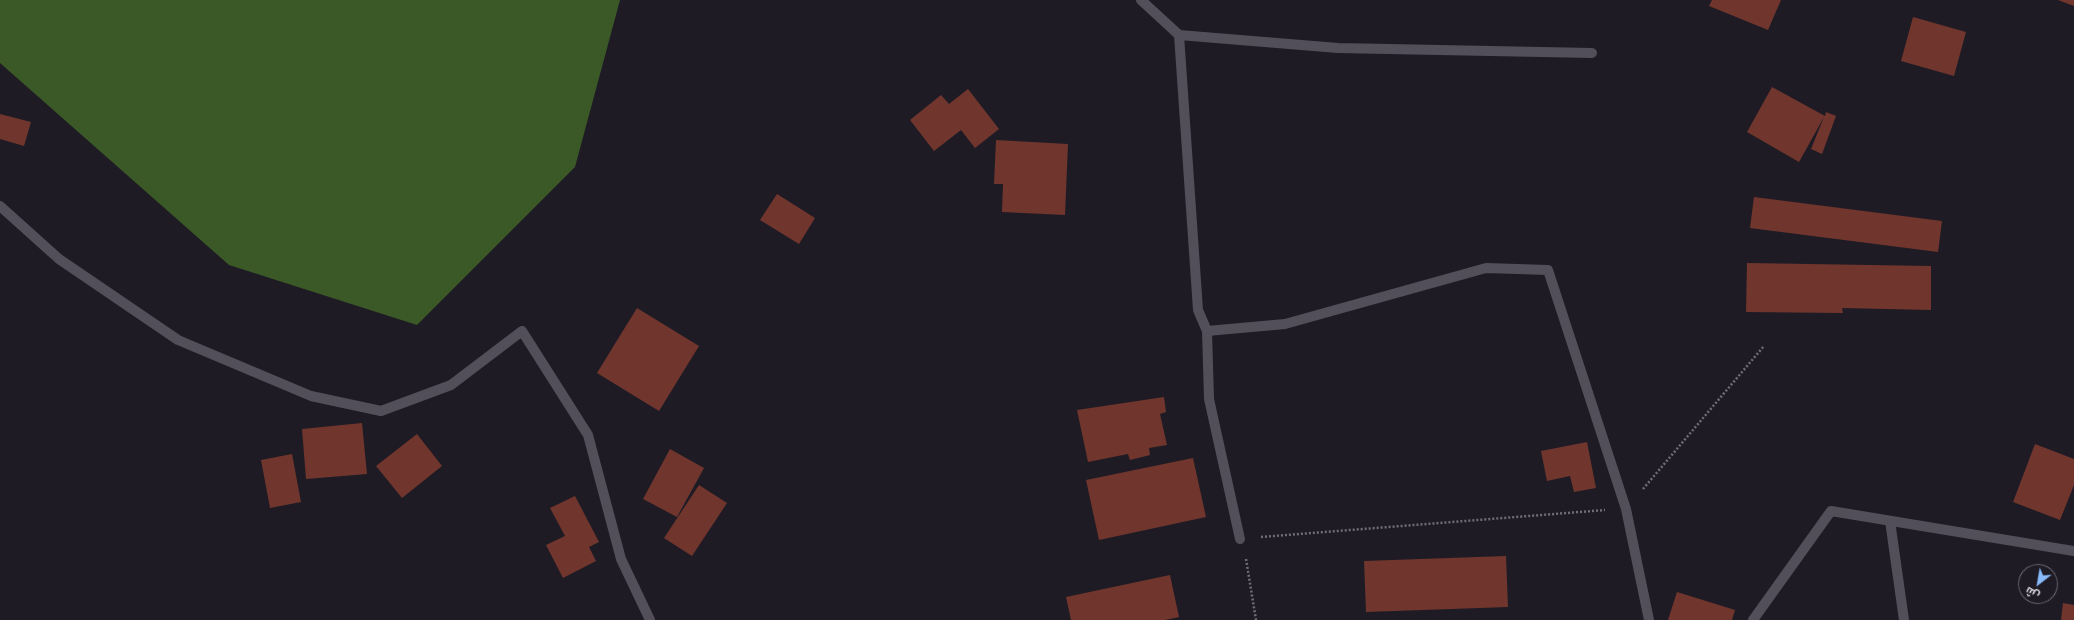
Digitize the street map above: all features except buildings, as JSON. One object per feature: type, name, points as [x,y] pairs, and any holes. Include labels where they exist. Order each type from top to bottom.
[{"type":"street","points":[[1141,0],[1179,35],[1338,48],[1592,53]]},
{"type":"street","points":[[1179,35],[1198,310],[1207,331],[1209,399],[1240,539]]},
{"type":"street","points":[[0,206],[59,259],[178,340],[311,396],[381,411],[451,385],[522,331],[588,435],[621,559],[650,620]]},
{"type":"street","points":[[1207,331],[1285,324],[1486,268],[1548,270],[1626,508],[1649,620]]},
{"type":"street","points":[[1754,620],[1831,511],[2074,551]]},
{"type":"street","points":[[1890,521],[1904,620]]},
{"type":"path","points":[[1256,620],[1248,566],[1240,539],[1626,508],[1764,346]]},
{"type":"green space","points":[[0,0],[620,0],[575,167],[417,325],[229,265],[0,63]]}]
